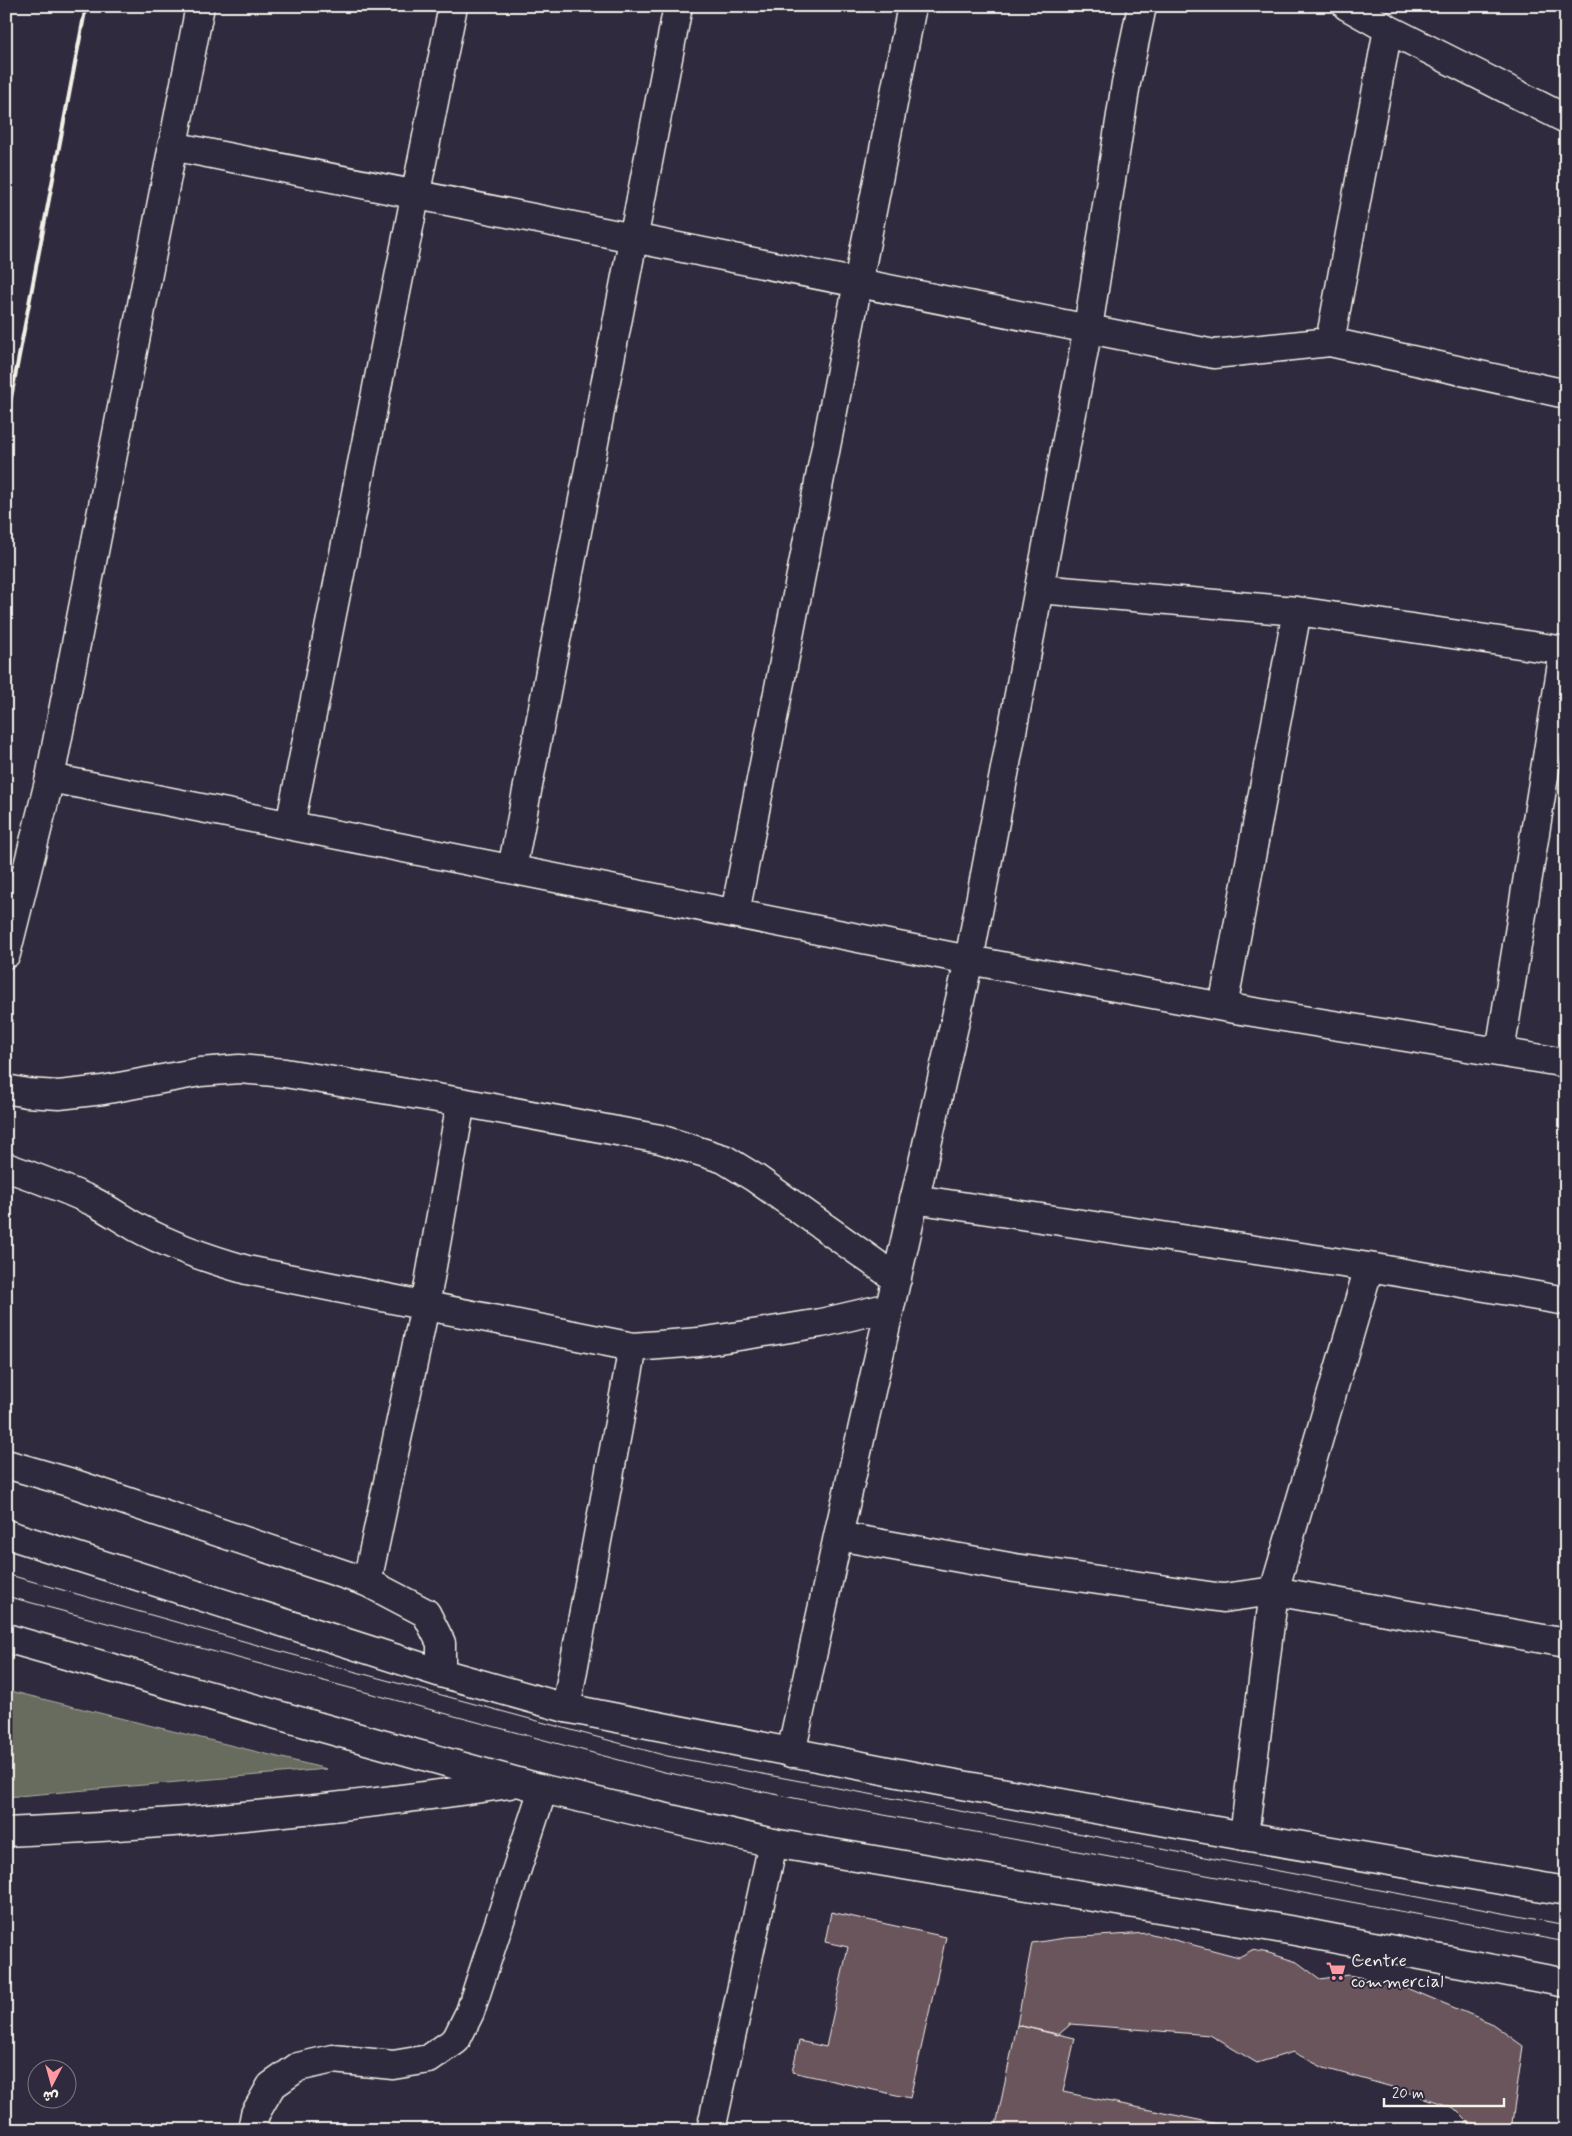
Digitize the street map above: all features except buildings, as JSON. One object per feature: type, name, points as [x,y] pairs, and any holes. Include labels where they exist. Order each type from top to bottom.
[{"type":"street","points":[[6,954],[50,778],[200,6]]},
{"type":"street","points":[[290,826],[453,6]]},
{"type":"street","points":[[512,869],[678,6]]},
{"type":"street","points":[[735,913],[912,6]]},
{"type":"street","points":[[792,1753],[838,1536],[969,960],[1088,328],[1120,121],[1142,6]]},
{"type":"street","points":[[1347,6],[1388,30],[1566,119]]},
{"type":"street","points":[[1330,342],[1388,30]]},
{"type":"street","points":[[172,146],[1214,354],[1330,342],[1566,394]]},
{"type":"street","points":[[1039,590],[1297,610],[1565,651],[1500,1052]]},
{"type":"street","points":[[1223,1007],[1297,610]]},
{"type":"street","points":[[50,778],[969,960],[1223,1007],[1566,1063]]},
{"type":"street","points":[[6,1089],[27,1093],[59,1095],[103,1090],[200,1072],[239,1069],[284,1072],[461,1102],[660,1139],[724,1159],[755,1178],[896,1280]]},
{"type":"street","points":[[367,1582],[424,1306],[461,1102]]},
{"type":"street","points":[[6,1167],[58,1186],[96,1203],[167,1242],[208,1260],[247,1270],[633,1347],[699,1342],[821,1323],[890,1307]]},
{"type":"street","points":[[914,1199],[1369,1267],[1566,1301]]},
{"type":"street","points":[[1244,1836],[1274,1591],[1369,1267]]},
{"type":"street","points":[[566,1708],[633,1347]]},
{"type":"street","points":[[6,1464],[72,1483],[206,1530],[367,1582],[426,1613],[441,1643],[441,1673]]},
{"type":"street","points":[[6,1534],[441,1673],[566,1708],[792,1753],[1244,1836],[1566,1891]]},
{"type":"street","points":[[838,1536],[1015,1568],[1223,1598],[1274,1591],[1566,1643]]},
{"type":"street","points":[[6,1638],[327,1730],[532,1785],[773,1843],[1295,1931],[1566,1983]]},
{"type":"street","points":[[6,1832],[149,1824],[358,1805],[532,1785]]},
{"type":"street","points":[[252,2130],[255,2114],[271,2086],[298,2067],[333,2059],[393,2065],[429,2059],[456,2040],[470,2012],[532,1785]]},
{"type":"street","points":[[716,2129],[773,1843]]},
{"type":"green space","points":[[6,1690],[327,1769],[6,1797]]},
{"type":"tram line","points":[[6,1574],[275,1650],[667,1756],[1566,1925]]},
{"type":"tram line","points":[[6,1596],[664,1772],[814,1802],[1566,1942]]},
{"type":"railway","points":[[6,424],[86,6]]},
{"type":"place","name":"Centre commercial","points":[[1336,1971]]}]
